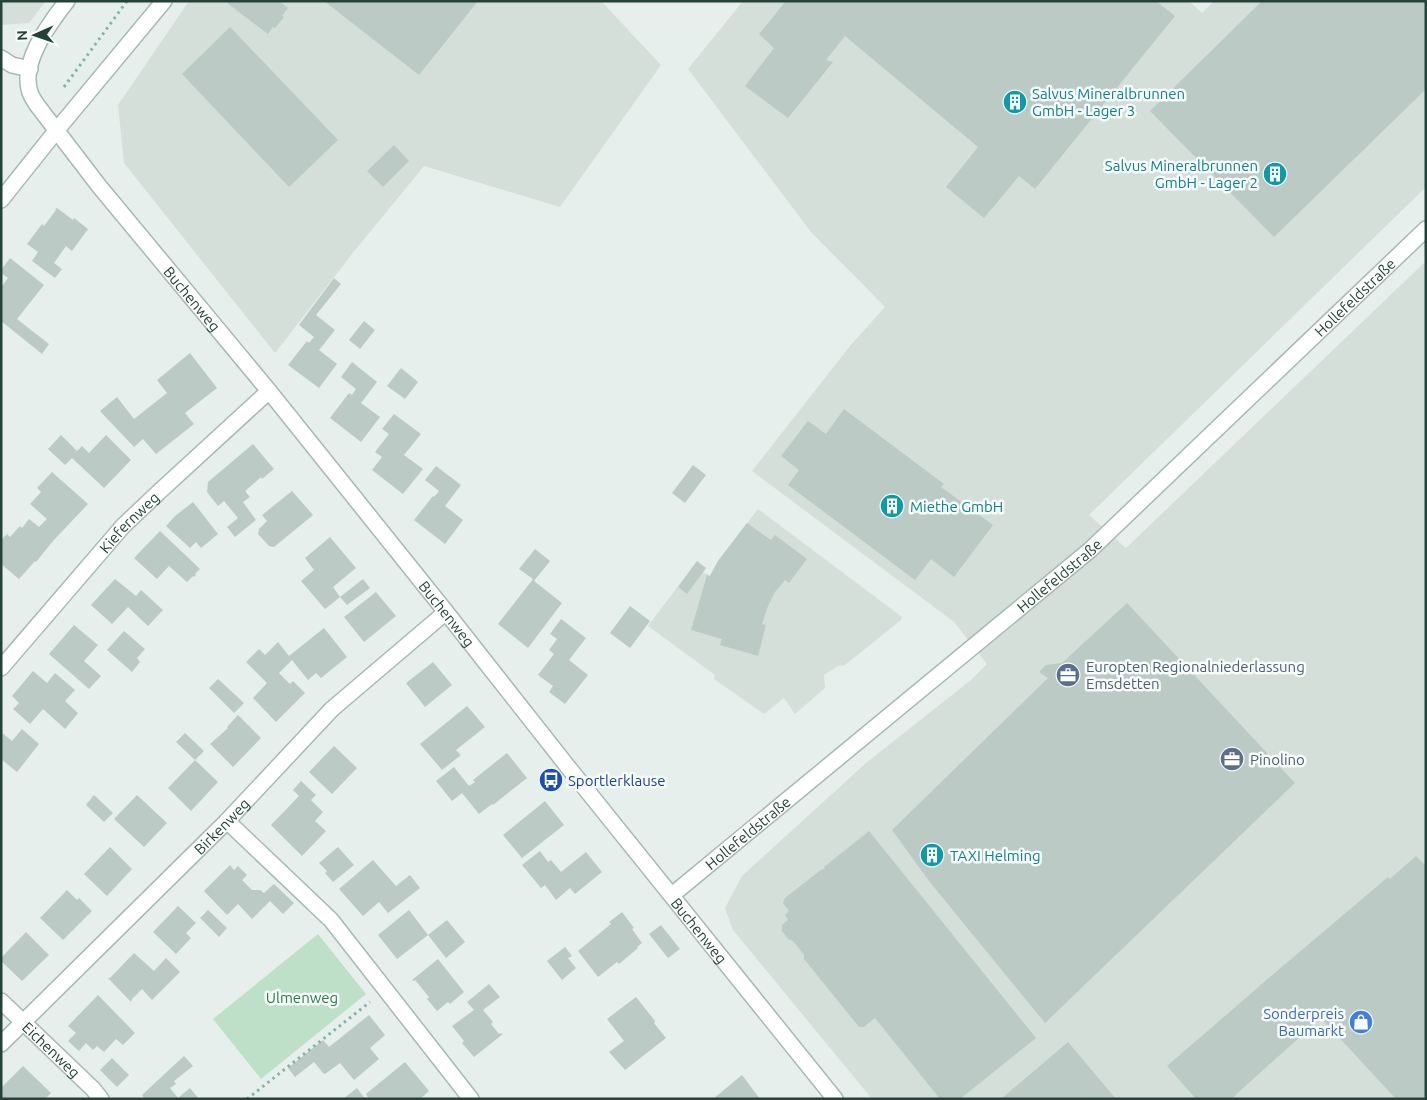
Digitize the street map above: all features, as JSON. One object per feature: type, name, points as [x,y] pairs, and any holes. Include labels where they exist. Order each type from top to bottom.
[{"type":"street","name":"Buchenweg","points":[[67,1],[40,38],[33,54],[28,82],[30,94],[99,186],[269,391],[835,1099]]},
{"type":"street","points":[[1,200],[164,1]]},
{"type":"street","points":[[1,58],[12,65],[30,69]]},
{"type":"street","name":"Hollefeldstraße","points":[[672,895],[1090,550],[1426,229]]},
{"type":"street","name":"Kiefernweg","points":[[1,668],[123,526],[269,391]]},
{"type":"street","name":"Birkenweg","points":[[1,1044],[227,821],[332,709],[446,612]]},
{"type":"street","points":[[227,821],[331,920],[471,1099]]},
{"type":"street","name":"Eichenweg","points":[[1,1001],[93,1089],[100,1099]]},
{"type":"path","points":[[44,114],[127,1]]},
{"type":"path","points":[[247,1099],[385,990]]},
{"type":"shaded area","points":[[1,1],[46,1],[29,23],[1,25]]},
{"type":"shaded area","points":[[189,1],[601,1],[661,65],[560,207],[424,166],[275,353],[124,163],[118,105]]},
{"type":"shaded area","points":[[743,1],[1189,1],[1202,13],[1214,1],[1426,1],[1426,187],[1089,515],[1126,548],[1426,261],[1426,1099],[872,1099],[733,930],[725,908],[742,876],[866,763],[971,680],[987,664],[954,622],[752,471],[850,346],[885,307],[811,232],[688,69]]},
{"type":"shaded area","points":[[758,509],[902,617],[901,620],[845,665],[838,666],[824,675],[825,688],[795,714],[784,698],[764,714],[714,679],[715,675],[648,626],[697,561],[706,568],[703,572],[710,576],[718,561]]},
{"type":"green space","name":"Ulmenweg","points":[[318,934],[366,994],[261,1079],[213,1019]]},
{"type":"building","points":[[229,1],[279,1],[288,8],[282,16],[284,17],[268,34],[227,3]]},
{"type":"building","points":[[324,1],[478,1],[419,75]]},
{"type":"building","name":"Salvus Mineralbrunnen GmbH - Lager 3","points":[[786,1],[1156,1],[1175,16],[1035,189],[1019,176],[984,218],[946,187],[978,147],[845,36],[826,60],[833,62],[788,118],[745,86],[774,48],[759,34]]},
{"type":"building","name":"Salvus Mineralbrunnen GmbH - Lager 2","points":[[1262,1],[1426,1],[1426,89],[1274,237],[1150,111]]},
{"type":"building","points":[[230,27],[338,140],[289,187],[182,74]]},
{"type":"building","points":[[394,145],[409,161],[383,187],[367,171]]},
{"type":"building","points":[[57,208],[88,229],[72,251],[66,246],[54,263],[62,269],[55,278],[32,261],[38,252],[27,244],[42,224],[44,226]]},
{"type":"building","points":[[10,258],[44,285],[17,319],[49,344],[42,354],[1,321],[1,287],[8,278],[1,273],[1,270]]},
{"type":"building","points":[[334,278],[341,284],[316,315],[335,330],[319,350],[337,364],[319,388],[288,365],[307,341],[309,343],[314,337],[299,325]]},
{"type":"building","points":[[364,321],[375,330],[360,349],[349,340]]},
{"type":"building","points":[[190,353],[217,388],[185,413],[194,424],[156,454],[143,439],[134,447],[100,411],[117,397],[134,419],[167,393],[157,380]]},
{"type":"building","points":[[352,362],[377,382],[361,403],[380,417],[361,442],[330,418],[349,393],[352,395],[356,389],[341,377]]},
{"type":"building","points":[[401,368],[418,382],[405,399],[387,386]]},
{"type":"building","name":"Miethe GmbH","points":[[844,409],[944,484],[941,487],[993,525],[954,577],[931,559],[915,580],[788,485],[799,470],[781,456],[808,421],[826,434]]},
{"type":"building","points":[[394,414],[421,434],[404,455],[423,469],[403,494],[372,470],[382,457],[375,452],[389,434],[382,429]]},
{"type":"building","points":[[61,435],[77,451],[82,446],[89,453],[106,435],[131,460],[104,488],[72,458],[65,465],[48,449]]},
{"type":"building","points":[[253,444],[274,469],[245,491],[250,497],[243,502],[256,520],[235,537],[227,527],[238,518],[224,501],[218,506],[207,492],[208,482]]},
{"type":"building","points":[[693,465],[706,475],[685,503],[672,493]]},
{"type":"building","points":[[436,466],[461,485],[445,506],[463,520],[445,544],[414,520],[439,491],[425,480]]},
{"type":"building","points":[[52,472],[88,504],[19,579],[1,564],[1,540],[7,534],[10,537],[20,526],[22,528],[29,519],[39,527],[47,519],[30,504],[41,492],[37,488]]},
{"type":"building","points":[[292,491],[313,515],[274,547],[269,546],[258,534],[259,529],[267,521],[262,515]]},
{"type":"building","points":[[193,502],[218,534],[201,548],[196,542],[190,548],[166,526]]},
{"type":"building","points":[[747,523],[771,540],[775,535],[807,559],[789,583],[785,580],[775,592],[762,624],[766,625],[758,656],[720,645],[722,639],[691,630],[707,575],[710,576],[718,561]]},
{"type":"building","points":[[160,531],[200,569],[187,582],[169,566],[157,579],[134,558]]},
{"type":"building","points":[[330,537],[356,568],[333,587],[340,597],[325,609],[301,581],[314,570],[305,558]]},
{"type":"building","points":[[535,549],[550,561],[534,581],[562,603],[528,648],[498,624],[533,579],[519,569]]},
{"type":"building","points":[[697,561],[706,568],[687,594],[678,587]]},
{"type":"building","points":[[115,579],[136,596],[141,590],[163,610],[148,626],[128,607],[112,624],[91,605]]},
{"type":"building","points":[[363,579],[370,588],[347,605],[340,597]]},
{"type":"building","points":[[376,592],[396,616],[364,642],[344,617]]},
{"type":"building","points":[[1127,603],[1295,783],[1045,1023],[929,881],[892,830],[1048,678],[1039,672],[1046,665],[1062,663]]},
{"type":"building","points":[[630,606],[650,621],[630,648],[610,633]]},
{"type":"building","points":[[561,619],[586,638],[569,660],[588,675],[565,704],[549,692],[553,686],[538,675],[554,654],[549,650],[557,639],[550,634]]},
{"type":"building","points":[[74,625],[98,645],[84,661],[101,676],[89,689],[49,654]]},
{"type":"building","points":[[324,628],[347,657],[321,678],[316,673],[308,680],[292,660],[279,673],[290,684],[293,681],[305,693],[276,722],[253,698],[267,683],[246,662],[259,649],[265,655],[278,642],[289,656]]},
{"type":"building","points":[[124,631],[145,649],[137,658],[140,662],[132,672],[107,650]]},
{"type":"building","points":[[433,662],[452,685],[425,707],[406,683]]},
{"type":"building","points":[[33,671],[47,683],[55,673],[75,690],[65,701],[78,713],[65,729],[43,709],[30,724],[13,709],[19,703],[12,696]]},
{"type":"building","points":[[218,679],[244,703],[234,713],[209,688]]},
{"type":"building","points":[[467,706],[485,727],[456,750],[461,755],[442,770],[420,744]]},
{"type":"building","points":[[238,715],[261,738],[233,767],[210,744],[228,728]]},
{"type":"building","points":[[22,729],[39,744],[17,772],[1,759],[1,732],[12,741]]},
{"type":"building","points":[[185,733],[204,751],[195,760],[176,742]]},
{"type":"building","points":[[334,746],[357,768],[332,794],[309,772]]},
{"type":"building","points":[[507,753],[527,778],[479,814],[462,793],[452,801],[436,781],[454,767],[469,786],[475,782],[473,780]]},
{"type":"building","points":[[195,760],[218,782],[191,811],[168,788]]},
{"type":"building","points":[[301,781],[316,795],[311,800],[323,812],[315,821],[326,831],[302,856],[271,825],[299,796],[293,790]]},
{"type":"building","points":[[94,795],[113,813],[104,822],[86,805]]},
{"type":"building","points":[[137,795],[167,823],[144,847],[114,819]]},
{"type":"building","points":[[545,801],[564,825],[522,858],[503,835]]},
{"type":"building","points":[[869,831],[1036,1038],[960,1099],[940,1099],[875,1018],[864,1027],[859,1027],[804,959],[804,955],[793,941],[788,939],[782,931],[782,925],[788,920],[785,915],[789,911],[783,903],[785,898]]},
{"type":"building","points":[[110,847],[132,869],[107,896],[84,874]]},
{"type":"building","points":[[338,847],[354,865],[333,882],[325,873],[327,871],[319,863]]},
{"type":"building","points":[[540,851],[548,862],[551,860],[561,872],[586,852],[602,872],[575,894],[570,888],[556,900],[545,885],[541,888],[522,865]]},
{"type":"building","points":[[1416,856],[1426,866],[1426,1099],[1396,1099],[1321,1018],[1231,1099],[1196,1099],[1167,1066],[1388,877],[1390,879]]},
{"type":"building","points":[[373,860],[396,886],[410,875],[420,888],[388,913],[379,902],[363,916],[339,889]]},
{"type":"building","points":[[230,865],[234,870],[238,866],[247,875],[242,880],[252,890],[260,890],[264,893],[274,884],[294,903],[283,914],[270,901],[252,919],[238,904],[227,915],[204,891]]},
{"type":"building","points":[[67,890],[77,900],[79,898],[92,911],[63,940],[40,918]]},
{"type":"building","points":[[178,906],[196,923],[186,933],[191,938],[176,954],[153,932]]},
{"type":"building","points":[[208,910],[227,928],[219,937],[200,918]]},
{"type":"building","points":[[409,910],[428,935],[397,959],[378,935]]},
{"type":"building","points":[[622,912],[642,943],[619,964],[617,962],[598,977],[578,951],[611,924],[609,922]]},
{"type":"building","points":[[447,920],[465,942],[446,958],[428,935]]},
{"type":"building","points":[[661,925],[680,949],[668,958],[649,934]]},
{"type":"building","points":[[26,932],[49,955],[22,981],[1,961],[1,958]]},
{"type":"building","points":[[565,947],[572,956],[568,958],[576,968],[562,980],[547,961]]},
{"type":"building","points":[[134,953],[154,971],[166,958],[180,972],[152,1000],[142,989],[131,1002],[108,978]]},
{"type":"building","points":[[438,959],[464,992],[450,1004],[448,1002],[437,1011],[427,999],[429,997],[415,980],[412,980]]},
{"type":"building","points":[[489,984],[500,997],[483,1010],[493,1022],[491,1024],[499,1034],[503,1034],[474,1057],[462,1043],[464,1041],[452,1026],[474,1010],[467,1002]]},
{"type":"building","points":[[98,995],[135,1033],[123,1045],[116,1039],[104,1052],[97,1046],[93,1050],[86,1043],[79,1051],[68,1041],[76,1033],[68,1026]]},
{"type":"building","points":[[636,997],[666,1038],[625,1070],[609,1052],[624,1041],[607,1019]]},
{"type":"building","points":[[369,1015],[385,1035],[370,1048],[379,1059],[354,1080],[340,1063],[325,1074],[314,1062],[295,1077],[288,1068],[323,1040],[329,1047]]},
{"type":"building","points":[[1068,1042],[1116,1099],[1001,1099]]},
{"type":"building","points":[[184,1056],[193,1066],[174,1081],[176,1084],[170,1088],[178,1098],[190,1088],[199,1099],[145,1099],[142,1095]]},
{"type":"building","points":[[112,1058],[129,1075],[117,1087],[100,1070]]},
{"type":"building","points":[[405,1062],[429,1091],[420,1099],[369,1099],[366,1094]]},
{"type":"building","points":[[23,1066],[51,1093],[45,1099],[1,1099],[1,1088]]},
{"type":"building","points":[[742,1075],[760,1099],[713,1099]]},
{"type":"building","points":[[357,1088],[365,1099],[343,1099]]},
{"type":"place","name":"Salvus Mineralbrunnen GmbH - Lager 3","points":[[1015,102]]},
{"type":"place","name":"Salvus Mineralbrunnen GmbH - Lager 2","points":[[1275,174]]},
{"type":"place","name":"Miethe GmbH","points":[[892,506]]},
{"type":"place","name":"Europten Regionalniederlassung Emsdetten","points":[[1068,675]]},
{"type":"place","name":"Pinolino","points":[[1232,759]]},
{"type":"place","name":"Sportlerklause","points":[[551,780]]},
{"type":"place","name":"TAXI Helming","points":[[932,855]]},
{"type":"place","name":"Sonderpreis Baumarkt","points":[[1361,1022]]}]
